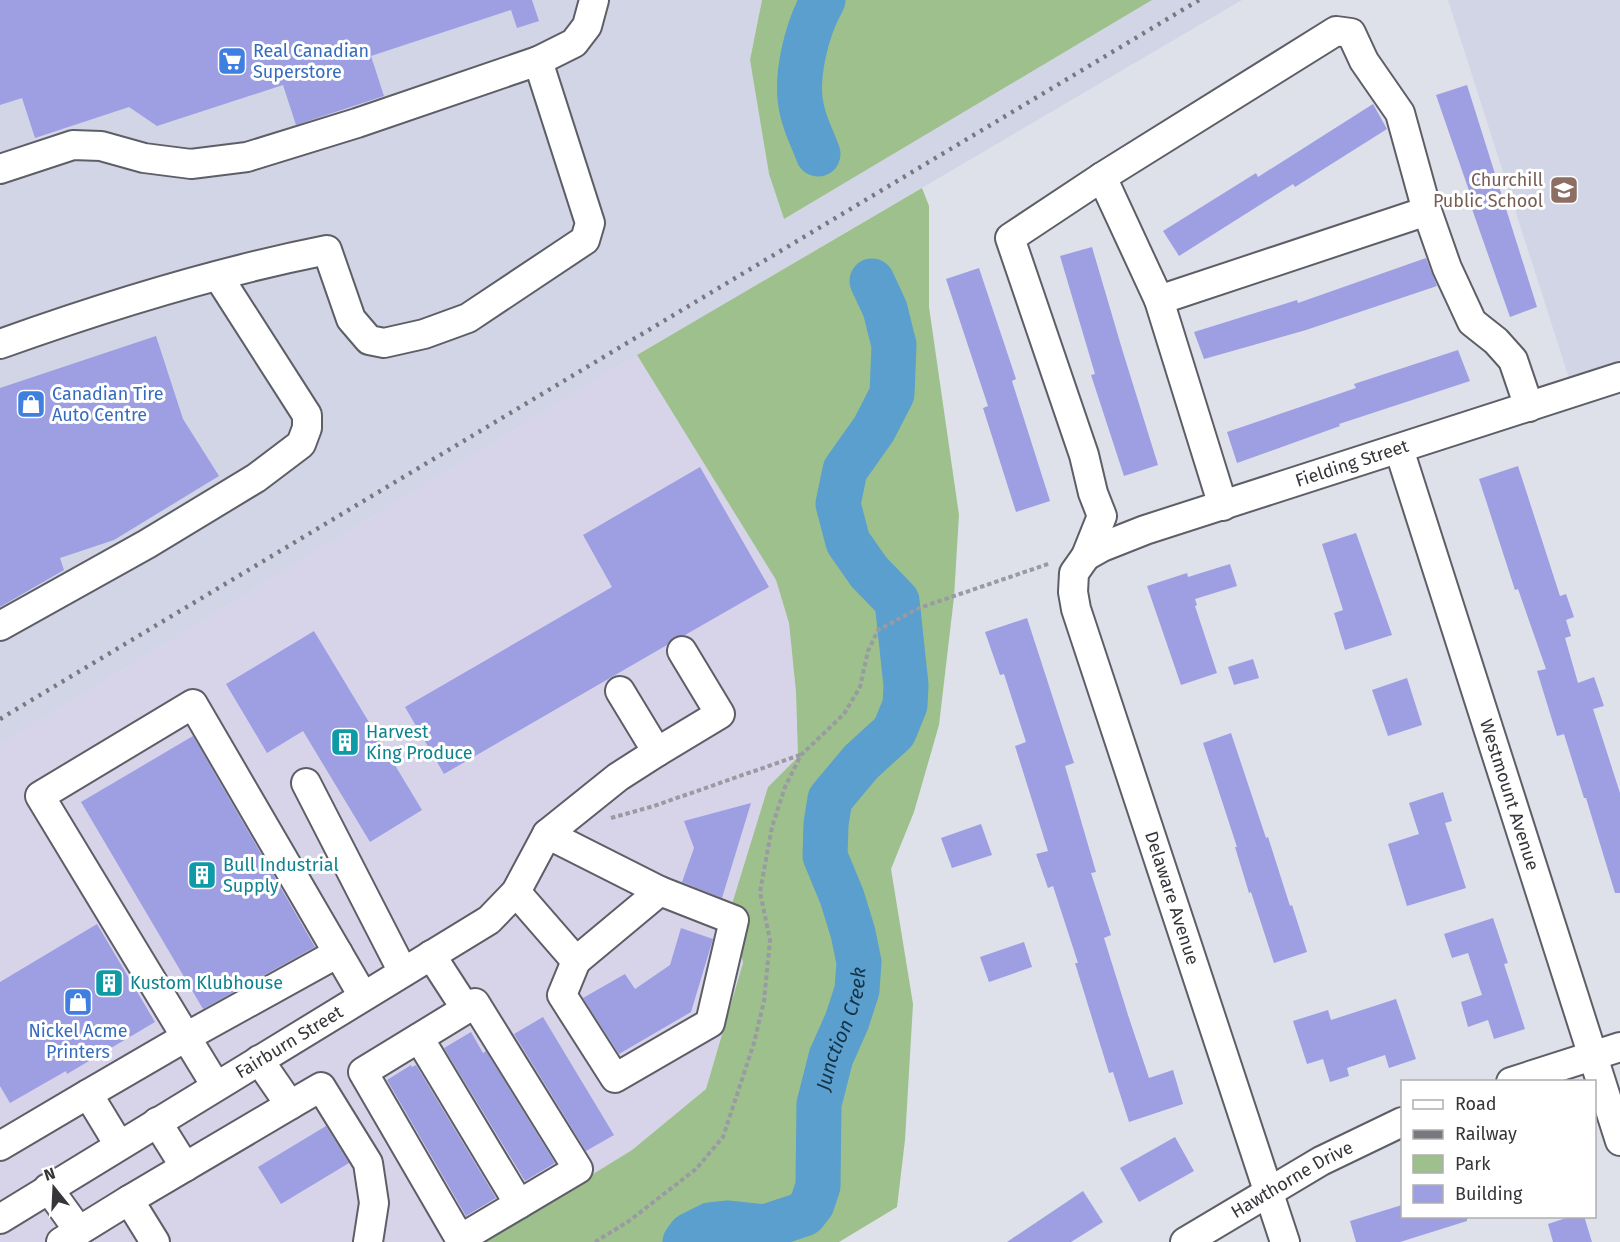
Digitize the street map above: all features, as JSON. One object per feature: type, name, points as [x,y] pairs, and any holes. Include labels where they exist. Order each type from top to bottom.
[{"type":"street","points":[[0,169],[73,145],[101,146],[144,158],[191,164],[248,157],[357,123],[538,61],[574,43],[587,26],[594,0]]},
{"type":"street","points":[[1223,506],[1159,300],[1102,177],[1336,31],[1352,33],[1364,61],[1400,113],[1427,211],[1472,322],[1496,341],[1513,360],[1529,407]]},
{"type":"street","points":[[0,344],[147,296],[262,263],[327,250],[351,319],[369,340],[384,343],[424,334],[468,318],[585,240],[590,223],[538,61]]},
{"type":"street","name":"Delaware Avenue","points":[[1102,177],[1010,238],[1084,455],[1093,494],[1102,516],[1086,556],[1074,573],[1073,592],[1076,609],[1285,1242]]},
{"type":"street","points":[[1159,300],[1427,211]]},
{"type":"street","points":[[0,626],[217,502],[256,478],[301,444],[307,428],[306,416],[218,276]]},
{"type":"street","name":"Fielding Street","points":[[1086,556],[1134,534],[1620,377]]},
{"type":"street","name":"Westmount Avenue","points":[[1399,449],[1620,1141]]},
{"type":"street","points":[[660,891],[576,961],[562,995],[615,1078],[710,1023],[734,920],[660,891],[547,834],[618,777],[720,714],[682,651]]},
{"type":"street","points":[[620,691],[657,752]]},
{"type":"street","points":[[216,1086],[40,796],[193,704],[363,996]]},
{"type":"street","points":[[306,783],[403,972]]},
{"type":"street","name":"Fairburn Street","points":[[0,1219],[489,920],[516,892],[547,834]]},
{"type":"street","points":[[516,892],[576,961]]},
{"type":"street","points":[[0,1146],[186,1037],[338,953]]},
{"type":"street","points":[[431,955],[466,1009]]},
{"type":"street","points":[[475,1003],[578,1168],[460,1239],[363,1072],[466,1009],[475,1003]]},
{"type":"street","points":[[419,1038],[519,1204]]},
{"type":"street","points":[[1517,1080],[1620,1047]]},
{"type":"street","points":[[259,1060],[290,1105]]},
{"type":"street","points":[[48,1188],[70,1236],[321,1087],[368,1163],[374,1203],[368,1242]]},
{"type":"street","points":[[88,1094],[119,1145]]},
{"type":"street","points":[[157,1122],[185,1167]]},
{"type":"street","name":"Hawthorne Drive","points":[[1185,1242],[1321,1161],[1401,1122]]},
{"type":"street","points":[[129,1200],[155,1242]]},
{"type":"path","points":[[600,820],[654,806],[801,755],[844,714],[860,687],[868,651],[878,630],[919,608],[1055,561],[1086,556]]},
{"type":"shaded area","points":[[0,0],[762,0],[750,60],[769,174],[784,219],[1152,0],[1242,0],[637,355],[0,745]]},
{"type":"shaded area","name":"Churchill Public School","points":[[1448,0],[1620,0],[1620,379],[1574,394]]},
{"type":"shaded area","points":[[637,355],[776,580],[789,623],[796,692],[798,757],[768,787],[732,904],[743,963],[706,1089],[632,1150],[483,1242],[0,1242],[0,745]]},
{"type":"green space","points":[[762,0],[1152,0],[784,219],[769,174],[750,60]]},
{"type":"green space","points":[[922,188],[929,206],[929,307],[959,515],[954,597],[939,725],[914,812],[891,869],[913,1004],[905,1140],[897,1207],[839,1242],[483,1242],[632,1150],[706,1089],[743,963],[732,904],[768,787],[798,757],[796,692],[789,623],[776,580],[637,355]]},
{"type":"building","name":"Real Canadian Superstore","points":[[0,0],[532,0],[539,21],[517,28],[511,10],[371,56],[384,96],[296,125],[283,85],[157,126],[129,107],[35,138],[22,98],[0,105]]},
{"type":"building","points":[[1467,85],[1537,307],[1510,317],[1472,209],[1475,208],[1436,95]]},
{"type":"building","points":[[1373,104],[1387,129],[1295,187],[1293,184],[1179,256],[1163,231],[1256,173],[1258,177]]},
{"type":"building","points":[[1092,247],[1158,465],[1124,476],[1091,375],[1095,374],[1060,256]]},
{"type":"building","points":[[1426,258],[1437,286],[1306,330],[1204,359],[1194,332],[1297,300],[1298,303]]},
{"type":"building","points":[[979,268],[1016,379],[1012,381],[1050,501],[1016,512],[983,408],[988,406],[946,279]]},
{"type":"building","points":[[156,336],[183,419],[219,476],[114,540],[60,558],[64,570],[0,607],[0,388]]},
{"type":"building","points":[[1458,350],[1470,381],[1339,424],[1340,426],[1237,463],[1227,432],[1356,388],[1354,384]]},
{"type":"building","points":[[1518,466],[1560,596],[1566,594],[1574,617],[1566,620],[1571,636],[1565,638],[1578,683],[1594,677],[1604,706],[1593,709],[1620,793],[1620,893],[1615,893],[1564,734],[1557,736],[1537,671],[1546,669],[1518,589],[1515,590],[1479,479]]},
{"type":"building","points":[[700,467],[769,587],[685,635],[674,637],[667,645],[444,774],[405,707],[612,587],[583,535]]},
{"type":"building","points":[[1356,533],[1392,635],[1345,650],[1334,613],[1343,610],[1322,544]]},
{"type":"building","points":[[1230,564],[1237,586],[1195,599],[1197,605],[1195,606],[1217,673],[1181,685],[1147,586],[1187,573],[1188,577]]},
{"type":"building","points":[[1027,618],[1074,763],[1065,766],[1096,872],[1091,873],[1111,935],[1104,938],[1128,1015],[1149,1078],[1173,1070],[1183,1104],[1129,1122],[1113,1072],[1109,1073],[1075,963],[1078,963],[1053,886],[1048,888],[1036,854],[1048,851],[1015,746],[1026,742],[1004,674],[1000,675],[985,632]]},
{"type":"building","name":"Harvest King Produce","points":[[314,631],[422,810],[370,842],[303,731],[267,753],[226,684]]},
{"type":"building","points":[[1253,659],[1259,678],[1234,685],[1228,667]]},
{"type":"building","points":[[1407,678],[1422,725],[1388,736],[1372,690]]},
{"type":"building","points":[[1231,733],[1307,952],[1274,963],[1251,892],[1249,893],[1235,847],[1237,847],[1203,743]]},
{"type":"building","name":"Bull Industrial Supply","points":[[193,736],[315,947],[203,1009],[81,802]]},
{"type":"building","points":[[1443,792],[1452,821],[1445,823],[1466,888],[1407,906],[1388,844],[1419,834],[1409,803]]},
{"type":"building","points":[[751,803],[722,898],[682,882],[694,848],[684,821]]},
{"type":"building","points":[[981,824],[992,855],[952,868],[941,838]]},
{"type":"building","points":[[1493,918],[1508,963],[1504,964],[1525,1029],[1494,1039],[1488,1020],[1468,1027],[1461,1002],[1482,995],[1468,953],[1452,958],[1444,934]]},
{"type":"building","points":[[97,924],[155,1022],[67,1074],[66,1071],[10,1103],[0,1086],[0,982]]},
{"type":"building","points":[[681,928],[713,939],[691,1012],[619,1054],[583,998],[625,974],[635,989],[670,965]]},
{"type":"building","points":[[1024,942],[1032,967],[989,982],[980,957]]},
{"type":"building","points":[[1396,999],[1416,1059],[1389,1068],[1385,1055],[1347,1068],[1349,1076],[1330,1082],[1323,1059],[1307,1064],[1293,1021],[1328,1010],[1331,1020]]},
{"type":"building","points":[[543,1017],[614,1135],[586,1151],[514,1034]]},
{"type":"building","points":[[471,1032],[483,1053],[486,1051],[555,1163],[525,1181],[444,1048]]},
{"type":"building","points":[[411,1065],[412,1067],[416,1065],[496,1198],[466,1216],[387,1080]]},
{"type":"building","points":[[326,1126],[349,1163],[281,1204],[258,1167]]},
{"type":"building","points":[[1175,1137],[1194,1171],[1139,1202],[1120,1168]]},
{"type":"building","points":[[1083,1191],[1103,1222],[1071,1242],[1007,1242]]},
{"type":"building","points":[[1401,1205],[1401,1218],[1467,1218],[1467,1221],[1400,1242],[1356,1242],[1350,1221]]},
{"type":"building","points":[[1566,1218],[1585,1218],[1592,1242],[1553,1242],[1548,1224]]},
{"type":"waterway","name":"Junction Creek","points":[[818,154],[803,116],[800,83],[807,39],[823,0]]},
{"type":"waterway","name":"Junction Creek","points":[[685,1242],[690,1235],[710,1225],[729,1223],[765,1227],[804,1214],[812,1204],[818,1186],[819,1104],[831,1057],[847,1021],[857,990],[859,962],[853,933],[842,897],[825,856],[826,824],[830,799],[861,762],[894,732],[905,705],[906,685],[897,601],[869,572],[848,542],[838,504],[845,470],[874,429],[892,394],[894,345],[885,309],[872,281]]},
{"type":"railway","points":[[0,719],[1199,0]]},
{"type":"place","name":"Real Canadian Superstore","points":[[232,61]]},
{"type":"place","name":"Churchill Public School","points":[[1564,190]]},
{"type":"place","name":"Canadian Tire Auto Centre","points":[[31,404]]},
{"type":"place","name":"Harvest King Produce","points":[[345,742]]},
{"type":"place","name":"Bull Industrial Supply","points":[[202,875]]},
{"type":"place","name":"Kustom Klubhouse","points":[[109,983]]},
{"type":"place","name":"Nickel Acme Printers","points":[[78,1002]]}]
